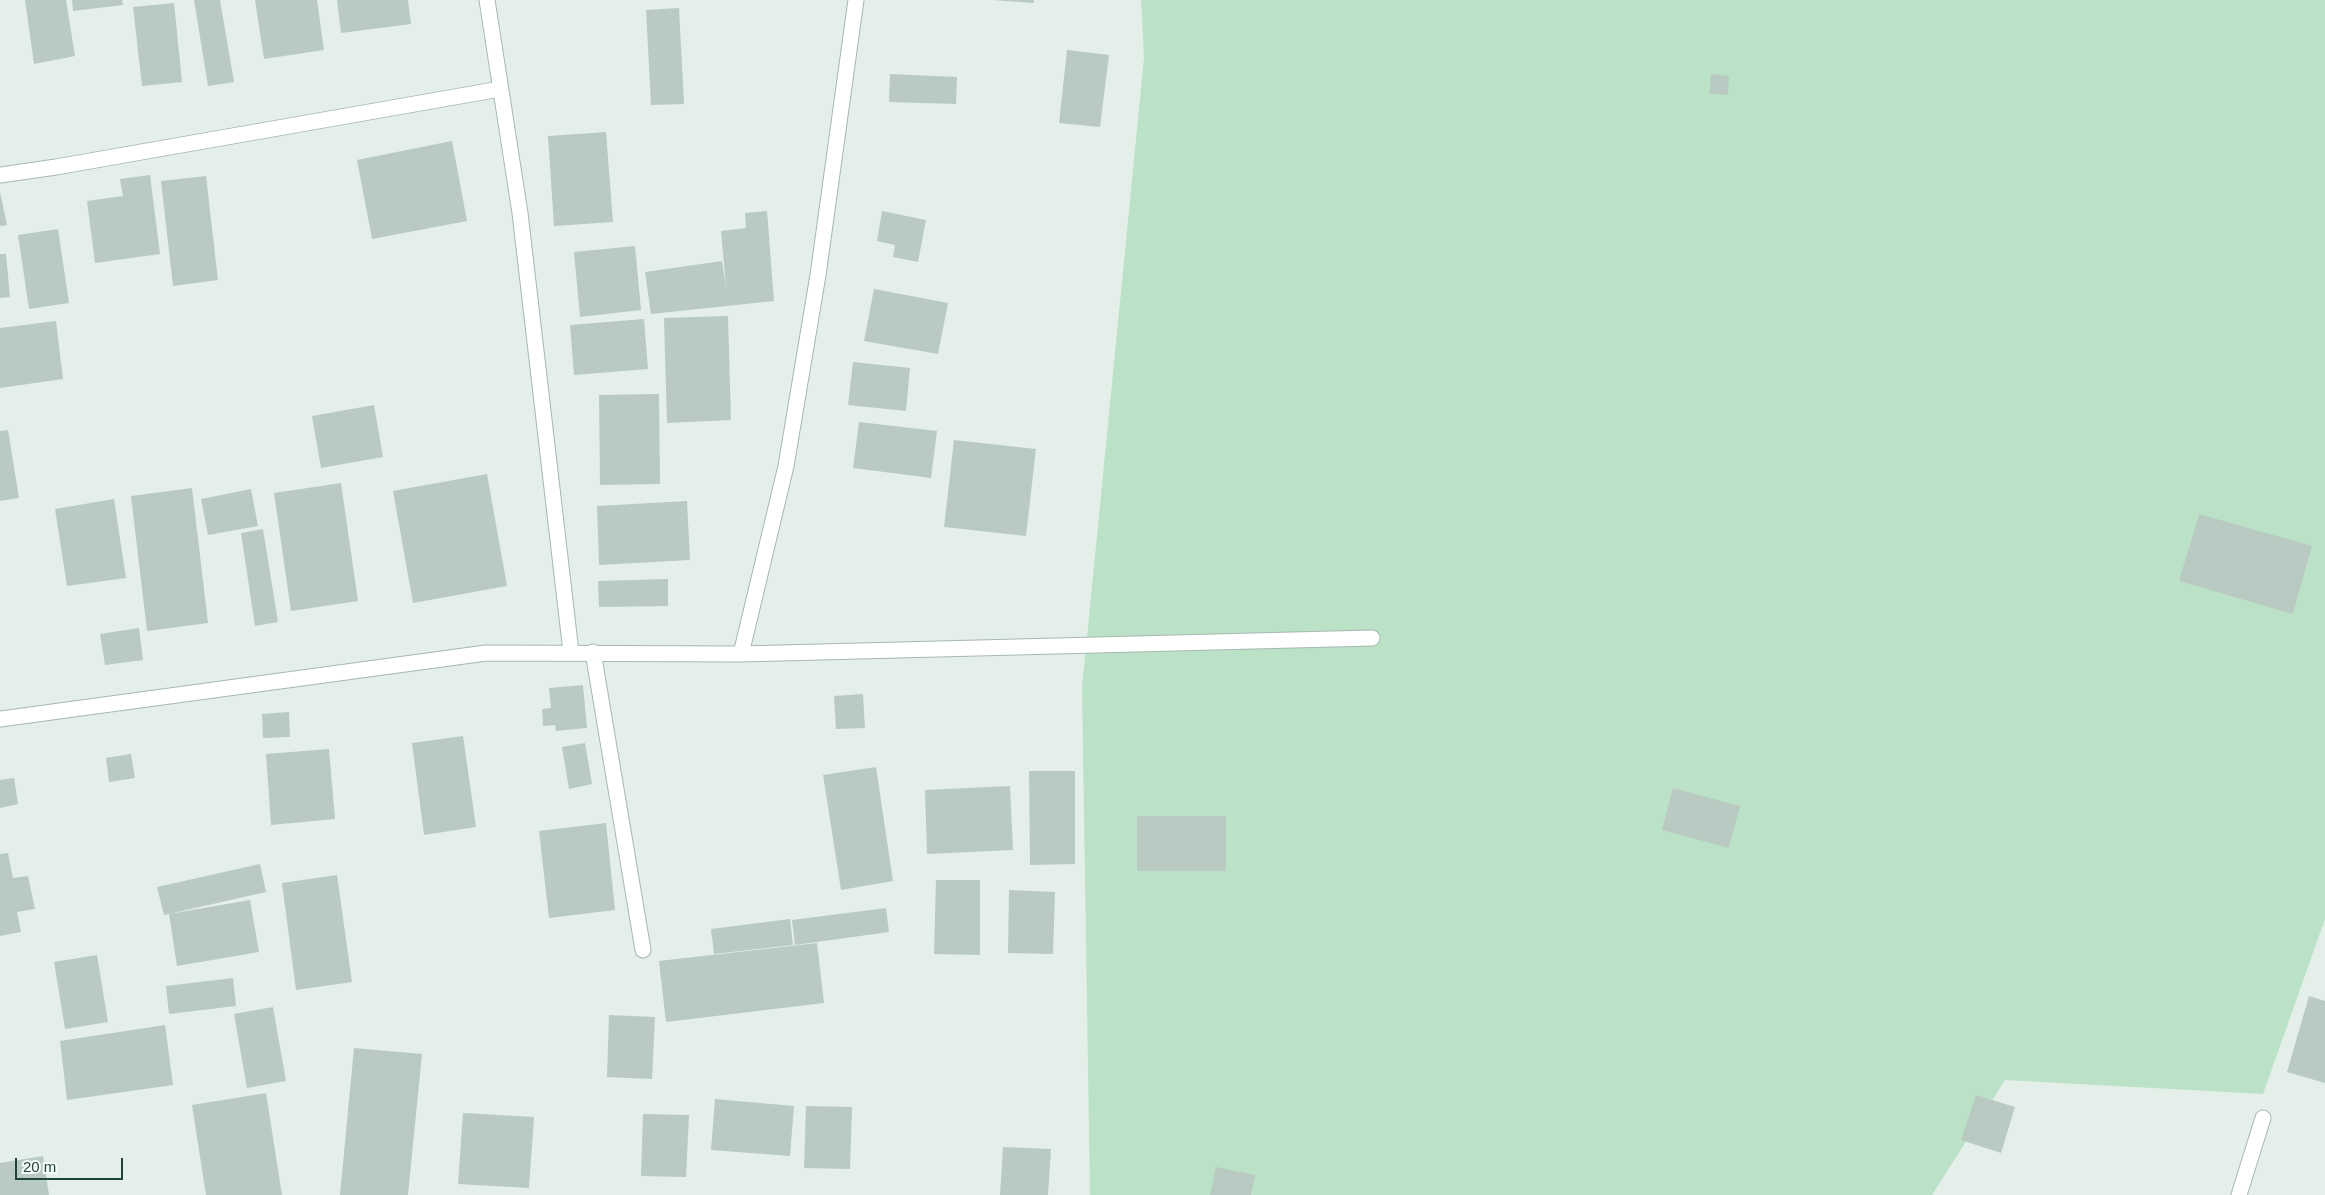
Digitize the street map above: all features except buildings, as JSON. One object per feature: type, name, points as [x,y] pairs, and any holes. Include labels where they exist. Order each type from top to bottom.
[{"type":"street","points":[[487,0],[520,213],[571,652]]},
{"type":"street","points":[[740,654],[786,466],[818,275],[856,0]]},
{"type":"street","points":[[0,175],[66,166],[500,89]]},
{"type":"street","points":[[0,719],[486,653],[740,654],[1372,638]]},
{"type":"street","points":[[593,652],[643,950]]},
{"type":"street","points":[[2239,1195],[2263,1118]]},
{"type":"green space","points":[[1141,0],[2325,0],[2325,919],[2263,1094],[2005,1080],[1932,1195],[1090,1195],[1082,688],[1144,58]]}]
